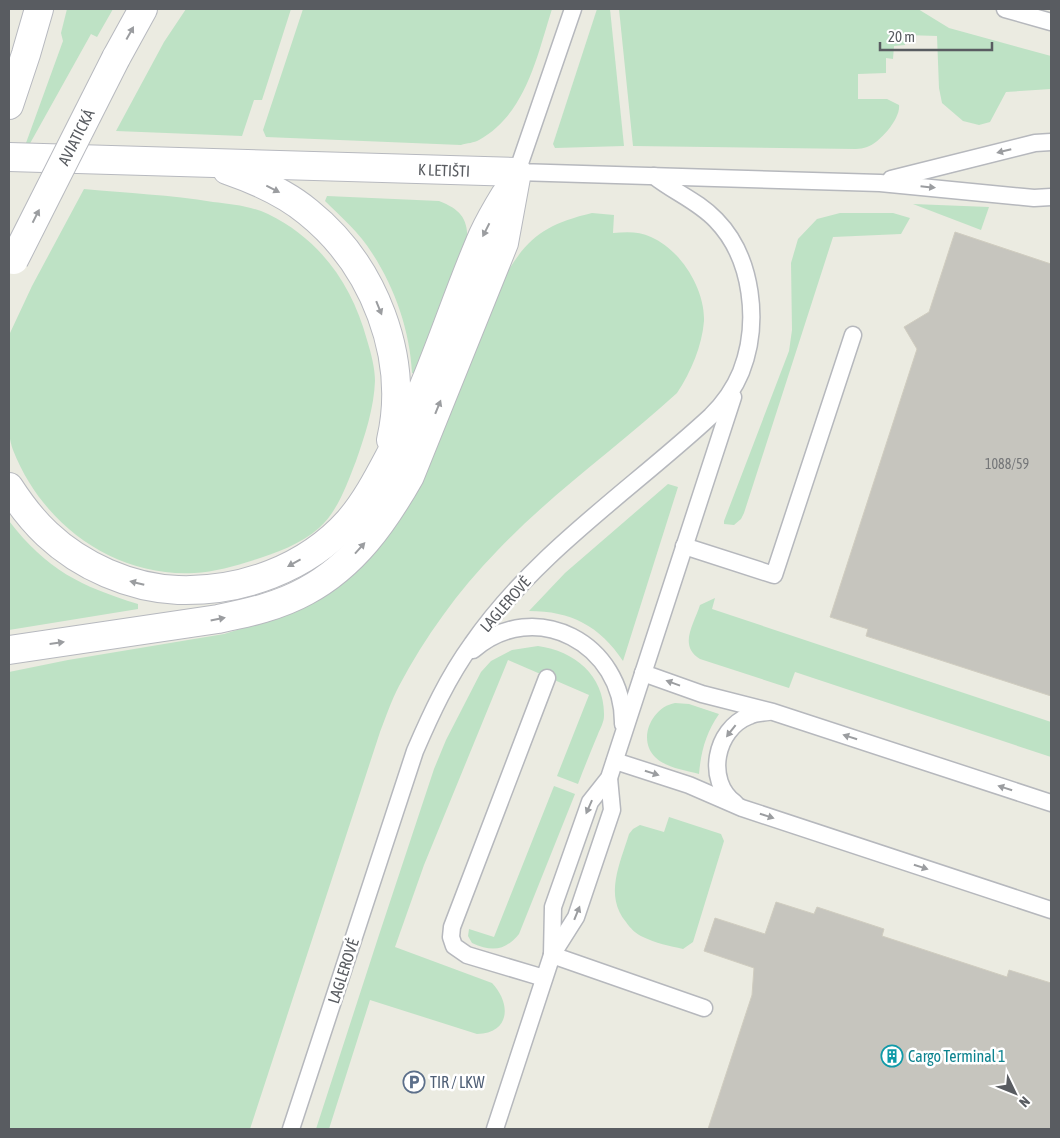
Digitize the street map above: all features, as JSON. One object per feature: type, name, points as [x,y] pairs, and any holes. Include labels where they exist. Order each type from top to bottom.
[{"type":"main road","points":[[9,105],[26,54],[38,9]]},
{"type":"main road","name":"AVIATICKÁ","points":[[10,264],[116,58],[144,9]]},
{"type":"main road","name":"K LETIŠTI","points":[[9,157],[517,172]]},
{"type":"main road","points":[[194,163],[225,170],[254,180],[282,194],[308,212],[331,233],[351,257],[368,283],[390,342],[394,372],[395,404],[392,435],[385,465]]},
{"type":"main road","points":[[9,487],[24,510],[47,534],[73,555],[102,571],[134,582],[158,588],[200,590],[233,586],[265,577],[296,563],[324,544],[348,521],[369,495],[417,403],[483,234],[517,172]]},
{"type":"main road","points":[[9,650],[218,619],[252,612],[306,591],[330,575],[353,556],[379,526],[410,476],[504,244],[517,172]]},
{"type":"lane","points":[[517,172],[573,9]]},
{"type":"lane","points":[[1005,9],[1051,22]]},
{"type":"lane","points":[[880,182],[1035,142],[1051,142]]},
{"type":"lane","name":"K LETIŠTI","points":[[517,172],[880,182]]},
{"type":"lane","name":"LAGLEROVÉ","points":[[291,1129],[414,751],[440,696],[471,644],[513,592],[559,547],[711,416],[730,393],[742,370],[750,331],[750,296],[747,280],[735,246],[717,222],[704,209],[654,176]]},
{"type":"lane","points":[[880,182],[1034,198],[1051,197]]},
{"type":"lane","points":[[684,546],[774,574],[853,335]]},
{"type":"lane","points":[[552,955],[553,907],[590,802],[609,778],[615,761],[742,370]]},
{"type":"lane","points":[[456,670],[480,644],[496,635],[514,629],[532,627],[551,629],[568,635],[584,643],[599,655],[610,670],[618,686],[622,704],[621,740]]},
{"type":"lane","points":[[643,673],[702,694],[773,712],[1051,803]]},
{"type":"lane","points":[[544,978],[467,955],[454,946],[451,937],[452,927],[547,678]]},
{"type":"lane","points":[[742,808],[725,794],[719,783],[716,771],[717,760],[723,742],[738,723],[748,716],[773,712]]},
{"type":"lane","points":[[615,761],[689,785],[742,808],[1051,910]]},
{"type":"lane","points":[[495,1129],[552,955],[576,917],[612,810],[609,778]]},
{"type":"lane","points":[[552,955],[704,1008]]},
{"type":"green space","points":[[67,9],[113,9],[97,37],[91,34],[18,165],[63,41],[61,33]]},
{"type":"green space","points":[[186,9],[291,9],[262,100],[254,100],[242,136],[116,131],[164,42]]},
{"type":"green space","points":[[303,9],[552,9],[535,64],[519,100],[495,129],[477,141],[461,145],[266,137],[263,130]]},
{"type":"green space","points":[[597,9],[610,9],[624,146],[555,148],[553,144]]},
{"type":"green space","points":[[619,9],[918,9],[949,28],[1051,56],[1051,89],[1006,92],[990,122],[979,125],[963,121],[942,103],[939,88],[937,36],[906,35],[905,45],[894,46],[893,59],[886,58],[886,73],[858,74],[858,99],[887,99],[899,105],[897,116],[889,129],[872,145],[856,149],[633,146]]},
{"type":"green space","points":[[84,189],[181,198],[255,209],[268,214],[304,237],[332,266],[353,301],[361,320],[371,355],[375,381],[368,421],[349,479],[332,514],[312,534],[288,547],[232,566],[194,573],[164,572],[136,566],[109,555],[84,541],[42,501],[26,477],[13,450],[9,432],[10,333],[32,286]]},
{"type":"green space","points":[[327,196],[439,201],[458,212],[465,222],[467,245],[417,373],[412,373],[405,326],[388,281],[362,239],[325,201]]},
{"type":"green space","points":[[913,204],[989,207],[981,230]]},
{"type":"green space","points":[[592,213],[614,215],[613,233],[628,232],[642,234],[662,243],[672,251],[689,272],[700,296],[704,321],[701,340],[695,358],[677,393],[540,509],[483,566],[443,615],[409,668],[394,697],[380,732],[250,1129],[9,1129],[9,672],[68,660],[224,634],[286,615],[379,546],[397,523],[416,492],[504,278],[512,264],[539,234],[562,222]]},
{"type":"green space","points":[[840,213],[893,213],[910,218],[901,234],[833,237],[744,513],[741,519],[734,525],[724,524],[789,351],[792,330],[791,263],[798,239],[817,219]]},
{"type":"green space","points":[[668,484],[678,487],[623,661],[605,638],[583,623],[558,614],[529,611],[565,573]]},
{"type":"green space","points":[[9,521],[23,538],[51,564],[82,583],[138,604],[138,609],[9,630]]},
{"type":"green space","points":[[715,598],[712,609],[1051,722],[1051,757],[795,672],[789,688],[700,659],[693,654],[690,648],[690,634],[700,605]]},
{"type":"green space","points":[[538,646],[564,653],[585,668],[599,689],[603,702],[603,721],[578,784],[557,776],[589,695],[508,660],[424,865],[395,947],[492,983],[498,991],[505,1008],[502,1023],[488,1032],[477,1034],[370,1000],[329,1129],[316,1129],[434,769],[446,740],[481,672],[491,661],[512,650]]},
{"type":"green space","points":[[675,703],[689,704],[719,714],[705,742],[699,774],[659,761],[650,750],[647,742],[647,733],[654,717],[667,706]]},
{"type":"green space","points":[[554,786],[575,794],[519,934],[509,944],[498,948],[486,948],[472,943],[468,936],[469,929],[494,937]]},
{"type":"green space","points":[[669,817],[721,834],[724,841],[693,942],[683,949],[658,943],[631,929],[619,912],[616,901],[615,890],[618,868],[629,834],[640,825],[664,832]]},
{"type":"building","points":[[955,232],[1051,264],[1051,696],[866,636],[868,629],[830,617],[917,349],[904,327],[929,312]]},
{"type":"building","name":"Cargo Terminal 1","points":[[776,902],[814,914],[817,907],[884,929],[882,936],[1007,977],[1009,970],[1051,983],[1051,1129],[708,1129],[752,995],[754,968],[704,951],[715,918],[765,934]]},
{"type":"place","name":"Cargo Terminal 1","points":[[892,1056]]},
{"type":"place","name":"TIR / LKW","points":[[414,1082]]}]
